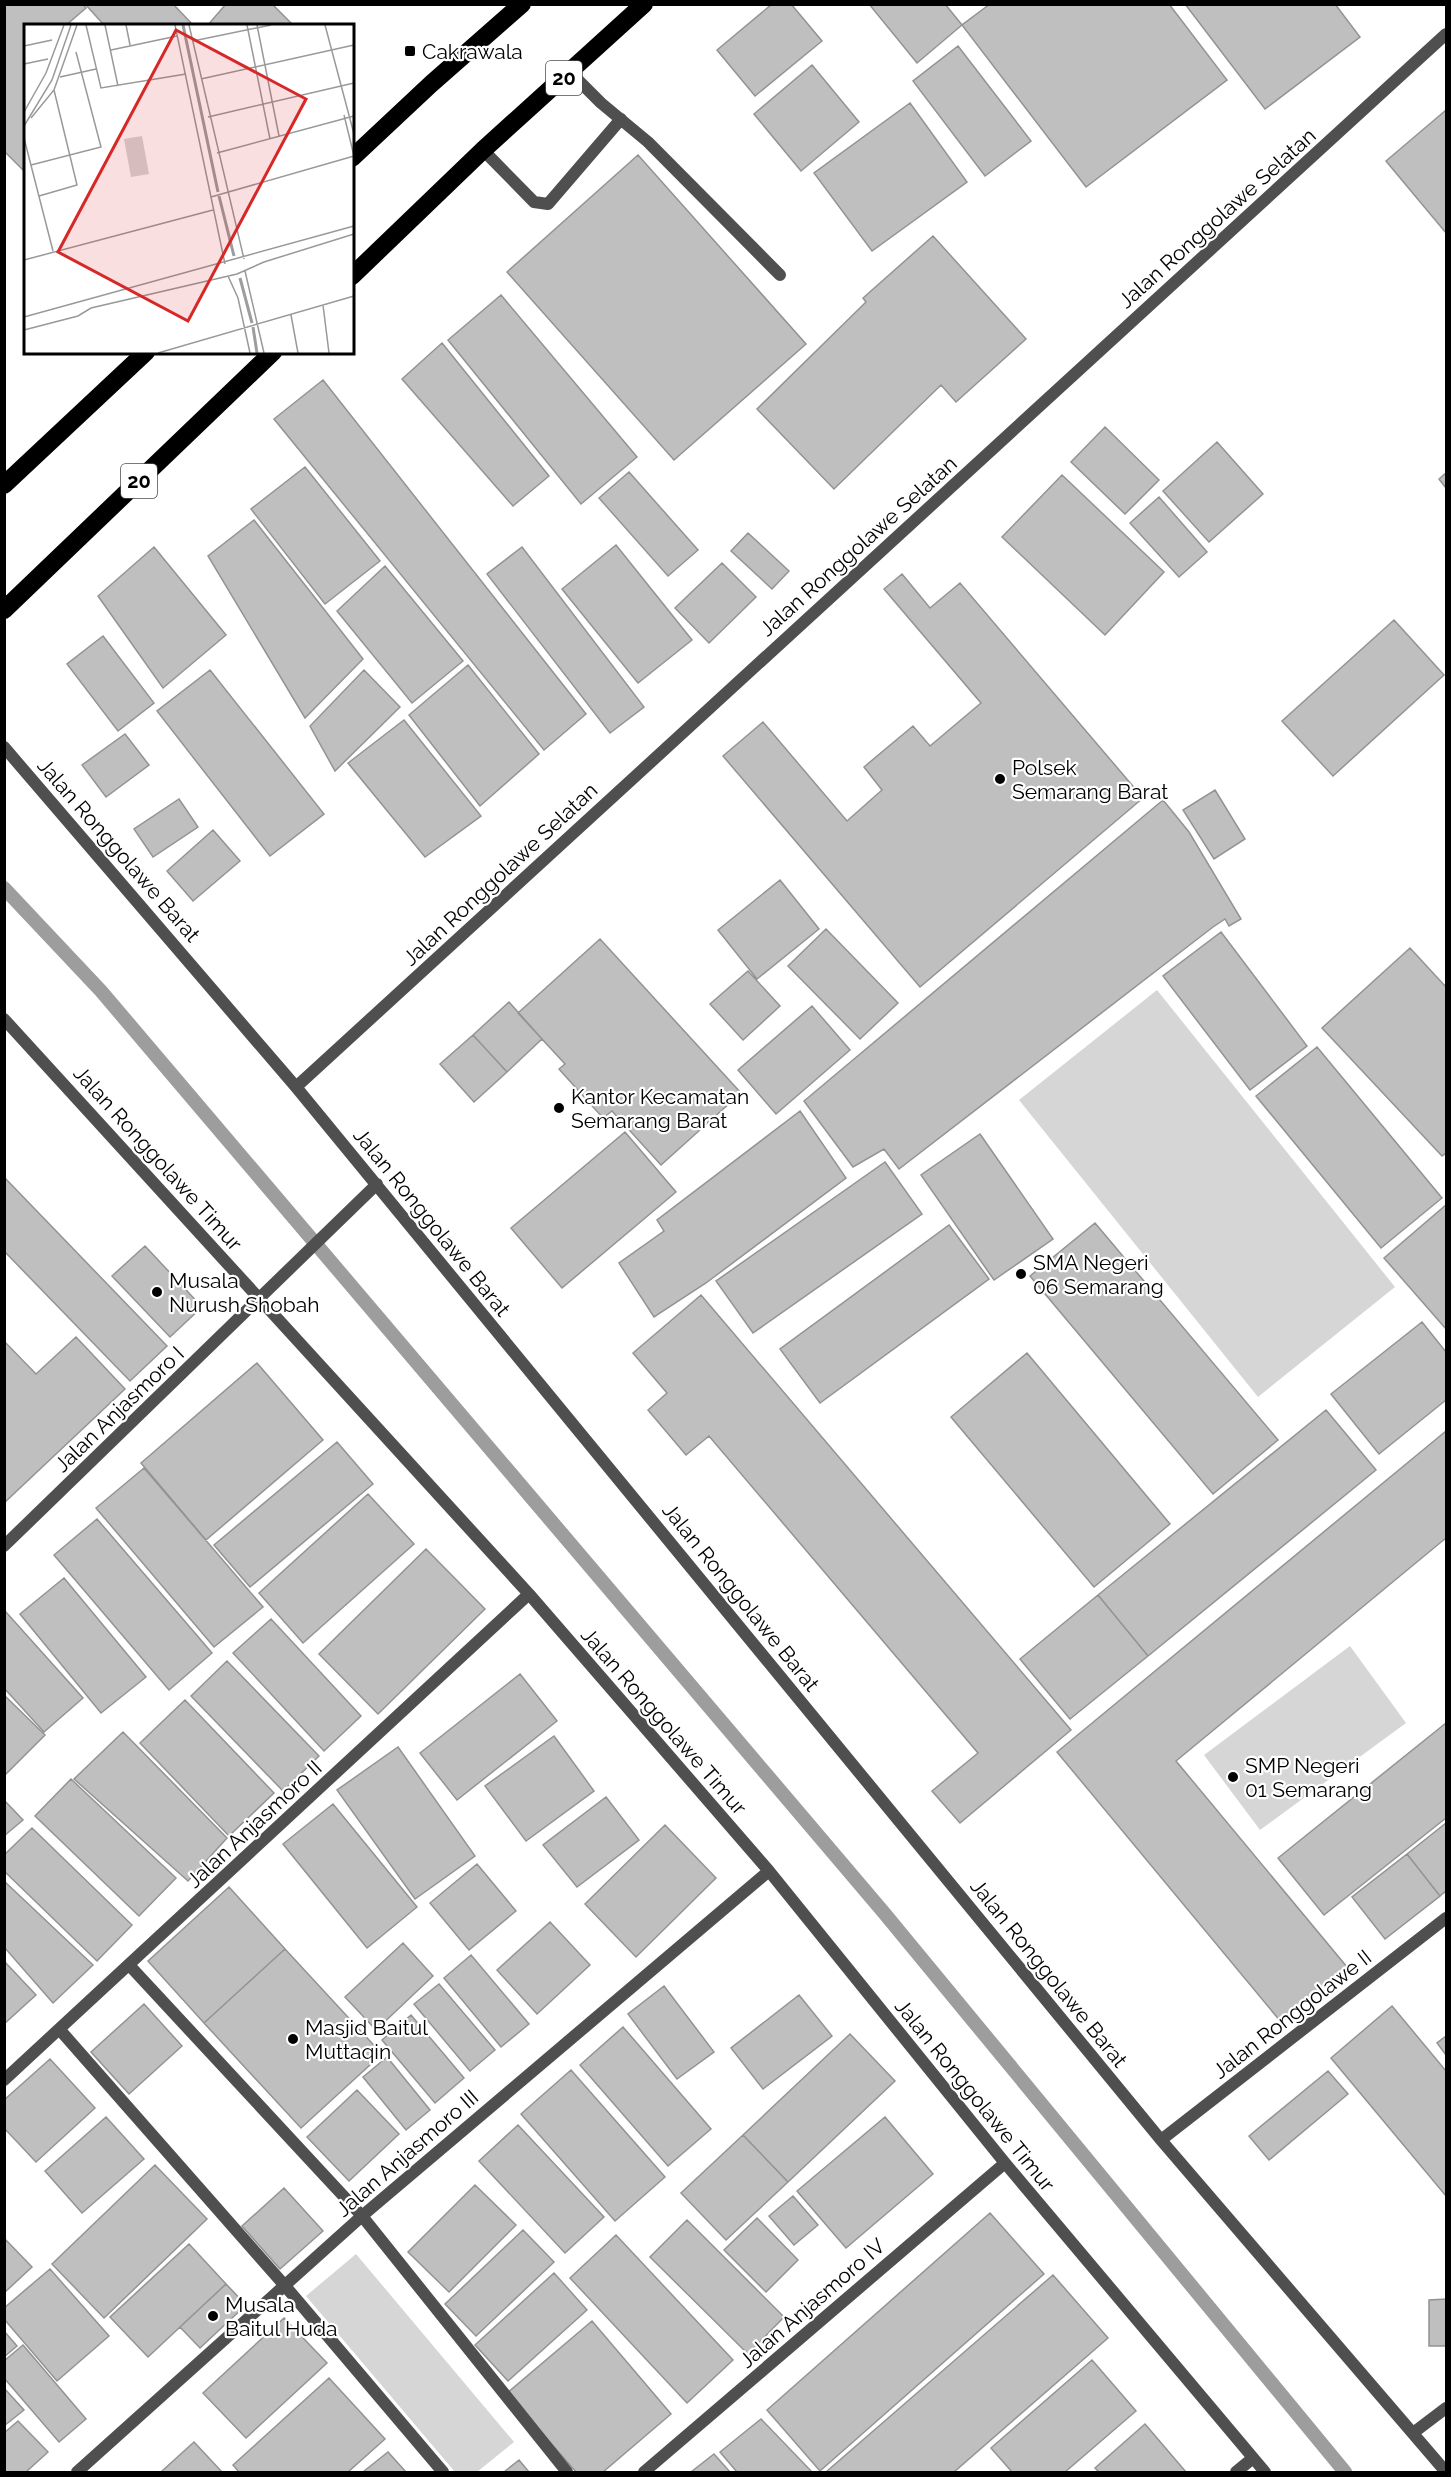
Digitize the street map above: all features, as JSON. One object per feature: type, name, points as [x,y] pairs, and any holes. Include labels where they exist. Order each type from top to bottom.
[{"type":"highway","points":[[354,156],[522,4]]},
{"type":"highway","name":"20","points":[[354,274],[483,150],[571,73],[644,4]]},
{"type":"highway","points":[[4,485],[144,354]]},
{"type":"highway","name":"20","points":[[4,610],[271,354]]},
{"type":"street","name":"Jalan Ronggolawe Selatan","points":[[296,1087],[1446,34]]},
{"type":"street","points":[[571,73],[601,103],[648,142],[780,275]]},
{"type":"street","points":[[483,150],[534,202],[548,204],[621,119]]},
{"type":"street","name":"Jalan Ronggolawe Barat","points":[[4,747],[296,1087],[1161,2140],[1446,2472]]},
{"type":"street","name":"Jalan Ronggolawe Timur","points":[[4,1019],[529,1594],[769,1872],[1005,2163],[1265,2472]]},
{"type":"street","name":"Jalan Anjasmoro I","points":[[4,1546],[376,1184]]},
{"type":"street","name":"Jalan Anjasmoro II","points":[[4,2080],[130,1966],[529,1594]]},
{"type":"street","name":"Jalan Anjasmoro III","points":[[76,2472],[286,2287],[362,2216],[769,1872]]},
{"type":"street","name":"Jalan Ronggolawe II","points":[[1161,2140],[1446,1918]]},
{"type":"street","points":[[130,1966],[362,2216],[567,2472]]},
{"type":"street","points":[[60,2030],[286,2287],[443,2472]]},
{"type":"street","name":"Jalan Anjasmoro IV","points":[[644,2472],[1005,2163]]},
{"type":"street","points":[[1413,2433],[1446,2408]]},
{"type":"street","points":[[1236,2472],[1253,2458]]},
{"type":"shaded area","points":[[1157,990],[1395,1287],[1258,1397],[1019,1100]]},
{"type":"shaded area","points":[[1350,1646],[1406,1723],[1260,1830],[1204,1755]]},
{"type":"shaded area","points":[[356,2254],[514,2442],[477,2472],[455,2472],[306,2296]]},
{"type":"building","points":[[4,4],[82,4],[86,8],[67,24],[24,24],[24,171],[4,151]]},
{"type":"building","points":[[85,4],[173,4],[192,24],[103,24]]},
{"type":"building","points":[[226,4],[272,4],[292,24],[209,24]]},
{"type":"building","points":[[772,4],[791,4],[822,41],[755,96],[717,50]]},
{"type":"building","points":[[869,4],[945,4],[962,25],[917,63]]},
{"type":"building","points":[[990,4],[1169,4],[1227,80],[1086,187],[962,25]]},
{"type":"building","points":[[1185,4],[1335,4],[1360,37],[1265,109]]},
{"type":"building","points":[[958,46],[1031,141],[985,176],[913,81]]},
{"type":"building","points":[[812,65],[859,122],[801,171],[754,114]]},
{"type":"building","points":[[910,103],[967,182],[872,251],[814,173]]},
{"type":"building","points":[[1446,110],[1446,233],[1386,161]]},
{"type":"building","points":[[638,155],[806,344],[674,460],[507,272]]},
{"type":"building","points":[[933,236],[1026,339],[956,402],[941,385],[834,489],[757,409],[866,302],[863,298]]},
{"type":"building","points":[[501,295],[637,457],[581,504],[448,340]]},
{"type":"building","points":[[442,343],[549,476],[513,506],[402,379]]},
{"type":"building","points":[[323,380],[586,714],[544,750],[274,419]]},
{"type":"building","points":[[1105,427],[1159,480],[1125,514],[1071,462]]},
{"type":"building","points":[[1217,442],[1263,494],[1209,542],[1163,491]]},
{"type":"building","points":[[305,467],[380,561],[325,604],[251,509]]},
{"type":"building","points":[[629,472],[698,550],[668,576],[599,498]]},
{"type":"building","points":[[1446,473],[1446,488],[1439,479]]},
{"type":"building","points":[[1062,475],[1164,572],[1105,635],[1002,537]]},
{"type":"building","points":[[1159,497],[1207,552],[1179,577],[1130,523]]},
{"type":"building","points":[[254,520],[363,659],[305,718],[208,556]]},
{"type":"building","points":[[748,533],[789,571],[772,589],[731,551]]},
{"type":"building","points":[[616,545],[692,640],[638,683],[562,589]]},
{"type":"building","points":[[154,547],[226,635],[163,688],[98,596]]},
{"type":"building","points":[[522,547],[644,707],[610,733],[487,574]]},
{"type":"building","points":[[722,563],[756,597],[709,643],[675,608]]},
{"type":"building","points":[[385,566],[463,661],[412,703],[337,611]]},
{"type":"building","name":"Polsek Semarang Barat","points":[[902,574],[930,608],[960,583],[1143,798],[920,987],[723,756],[763,722],[847,821],[882,790],[864,767],[913,726],[930,746],[981,703],[884,589]]},
{"type":"building","points":[[1394,620],[1444,675],[1333,776],[1282,721]]},
{"type":"building","points":[[103,636],[154,703],[118,731],[67,664]]},
{"type":"building","points":[[468,665],[539,754],[480,806],[409,715]]},
{"type":"building","points":[[210,670],[324,814],[270,856],[157,711]]},
{"type":"building","points":[[364,670],[400,707],[335,771],[310,726]]},
{"type":"building","points":[[404,720],[481,816],[425,857],[348,763]]},
{"type":"building","points":[[125,734],[149,765],[106,797],[82,765]]},
{"type":"building","points":[[1215,790],[1245,839],[1214,859],[1183,810]]},
{"type":"building","points":[[179,799],[198,827],[153,857],[134,829]]},
{"type":"building","points":[[1163,800],[1189,832],[1241,919],[1229,926],[1225,919],[1213,927],[899,1169],[884,1149],[853,1167],[804,1101]]},
{"type":"building","points":[[213,830],[240,861],[193,901],[167,871]]},
{"type":"building","points":[[780,880],[819,929],[757,979],[718,930]]},
{"type":"building","points":[[826,929],[898,1003],[860,1039],[788,966]]},
{"type":"building","points":[[1221,932],[1307,1046],[1250,1090],[1163,976]]},
{"type":"building","points":[[600,939],[741,1093],[661,1165],[612,1111],[603,1118],[559,1069],[565,1064],[518,1013]]},
{"type":"building","points":[[1410,948],[1446,987],[1446,1153],[1442,1156],[1322,1028]]},
{"type":"building","points":[[748,971],[780,1006],[743,1040],[710,1004]]},
{"type":"building","points":[[509,1002],[542,1039],[507,1072],[473,1035]]},
{"type":"building","points":[[812,1006],[850,1050],[776,1114],[738,1070]]},
{"type":"building","points":[[473,1035],[507,1072],[474,1102],[440,1064]]},
{"type":"building","points":[[1317,1047],[1442,1198],[1381,1248],[1256,1096]]},
{"type":"building","points":[[800,1111],[846,1178],[706,1283],[654,1317],[619,1263],[664,1231],[657,1220]]},
{"type":"building","points":[[625,1132],[676,1192],[562,1288],[511,1228]]},
{"type":"building","points":[[980,1134],[1053,1239],[994,1280],[921,1175]]},
{"type":"building","points":[[885,1162],[922,1214],[753,1333],[716,1281]]},
{"type":"building","points":[[4,1177],[167,1346],[130,1381],[4,1251]]},
{"type":"building","points":[[1446,1205],[1446,1329],[1384,1258]]},
{"type":"building","points":[[1095,1223],[1278,1440],[1213,1494],[1030,1276]]},
{"type":"building","points":[[949,1225],[989,1279],[820,1403],[780,1349]]},
{"type":"building","name":"Musala Nurush Shobah","points":[[145,1246],[202,1307],[170,1337],[112,1276]]},
{"type":"building","points":[[701,1295],[1071,1730],[960,1823],[932,1791],[978,1753],[709,1436],[686,1455],[648,1410],[667,1393],[633,1353]]},
{"type":"building","points":[[1422,1322],[1446,1352],[1446,1400],[1379,1454],[1331,1394]]},
{"type":"building","points":[[76,1337],[125,1389],[4,1503],[4,1341],[36,1374]]},
{"type":"building","points":[[1027,1353],[1170,1524],[1094,1587],[951,1417]]},
{"type":"building","points":[[257,1363],[323,1440],[206,1540],[141,1463]]},
{"type":"building","points":[[1326,1410],[1376,1470],[1148,1656],[1098,1595]]},
{"type":"building","points":[[1446,1431],[1446,1538],[1176,1761],[1347,1967],[1281,2022],[1057,1752]]},
{"type":"building","points":[[337,1442],[373,1484],[250,1587],[214,1545]]},
{"type":"building","points":[[144,1468],[263,1607],[214,1647],[96,1508]]},
{"type":"building","points":[[368,1494],[414,1544],[303,1643],[259,1593]]},
{"type":"building","points":[[97,1519],[212,1653],[169,1690],[54,1555]]},
{"type":"building","points":[[426,1549],[485,1609],[378,1714],[319,1654]]},
{"type":"building","points":[[64,1578],[146,1677],[101,1713],[20,1614]]},
{"type":"building","points":[[1098,1595],[1148,1656],[1070,1719],[1020,1659]]},
{"type":"building","points":[[5,1611],[83,1698],[44,1732],[4,1688]]},
{"type":"building","points":[[271,1619],[361,1716],[324,1751],[233,1653]]},
{"type":"building","points":[[227,1661],[319,1756],[283,1791],[191,1696]]},
{"type":"building","points":[[520,1674],[557,1721],[457,1800],[420,1753]]},
{"type":"building","points":[[4,1695],[45,1735],[5,1775],[4,1775]]},
{"type":"building","points":[[185,1700],[274,1793],[229,1836],[140,1743]]},
{"type":"building","points":[[1446,1723],[1446,1818],[1324,1915],[1278,1858]]},
{"type":"building","points":[[123,1732],[227,1838],[188,1881],[74,1779]]},
{"type":"building","points":[[554,1736],[594,1791],[526,1841],[485,1786]]},
{"type":"building","points":[[398,1747],[475,1856],[415,1899],[337,1790]]},
{"type":"building","points":[[71,1779],[176,1878],[139,1916],[35,1816]]},
{"type":"building","points":[[606,1797],[639,1840],[577,1887],[543,1845]]},
{"type":"building","points":[[4,1800],[23,1820],[4,1836]]},
{"type":"building","points":[[333,1804],[417,1907],[367,1948],[283,1844]]},
{"type":"building","points":[[1446,1823],[1446,1891],[1440,1896],[1407,1854]]},
{"type":"building","points":[[665,1825],[716,1878],[636,1957],[585,1904]]},
{"type":"building","points":[[32,1828],[132,1925],[97,1961],[4,1871],[4,1855]]},
{"type":"building","points":[[1407,1854],[1440,1896],[1385,1939],[1352,1897]]},
{"type":"building","points":[[477,1864],[516,1911],[469,1950],[430,1903]]},
{"type":"building","points":[[4,1881],[93,1965],[53,2003],[4,1947]]},
{"type":"building","points":[[229,1887],[285,1949],[204,2023],[148,1961]]},
{"type":"building","points":[[550,1922],[590,1965],[537,2014],[497,1970]]},
{"type":"building","points":[[403,1943],[433,1976],[376,2030],[345,1997]]},
{"type":"building","name":"Masjid Baitul Muttaqin","points":[[285,1949],[382,2054],[301,2128],[204,2023]]},
{"type":"building","points":[[471,1955],[529,2024],[501,2047],[444,1978]]},
{"type":"building","points":[[4,1961],[36,1995],[4,2024]]},
{"type":"building","points":[[439,1984],[495,2050],[470,2071],[414,2004]]},
{"type":"building","points":[[664,1986],[714,2052],[677,2079],[628,2014]]},
{"type":"building","points":[[799,1995],[832,2036],[763,2089],[731,2048]]},
{"type":"building","points":[[144,2004],[182,2046],[129,2094],[91,2052]]},
{"type":"building","points":[[1392,2006],[1446,2071],[1446,2196],[1331,2058]]},
{"type":"building","points":[[411,2015],[464,2078],[435,2103],[382,2040]]},
{"type":"building","points":[[623,2027],[711,2129],[668,2166],[580,2065]]},
{"type":"building","points":[[850,2034],[895,2081],[788,2182],[743,2135]]},
{"type":"building","points":[[1446,2036],[1446,2055],[1437,2043]]},
{"type":"building","points":[[387,2057],[430,2110],[406,2130],[363,2077]]},
{"type":"building","points":[[50,2059],[95,2108],[36,2162],[4,2128],[4,2100]]},
{"type":"building","points":[[571,2070],[665,2177],[615,2221],[521,2114]]},
{"type":"building","points":[[1328,2071],[1348,2094],[1269,2160],[1249,2136]]},
{"type":"building","points":[[357,2090],[399,2134],[349,2181],[307,2137]]},
{"type":"building","points":[[106,2117],[144,2159],[82,2213],[45,2171]]},
{"type":"building","points":[[885,2117],[933,2174],[846,2248],[797,2191]]},
{"type":"building","points":[[518,2125],[604,2217],[565,2253],[479,2161]]},
{"type":"building","points":[[743,2135],[788,2182],[726,2240],[681,2193]]},
{"type":"building","points":[[155,2165],[207,2219],[104,2318],[52,2264]]},
{"type":"building","points":[[475,2185],[516,2225],[449,2292],[408,2252]]},
{"type":"building","points":[[284,2188],[323,2231],[280,2269],[242,2226]]},
{"type":"building","points":[[793,2196],[818,2225],[794,2245],[769,2216]]},
{"type":"building","points":[[990,2213],[1044,2274],[820,2471],[767,2410]]},
{"type":"building","points":[[757,2218],[798,2260],[766,2292],[724,2250]]},
{"type":"building","points":[[687,2220],[784,2317],[748,2354],[650,2257]]},
{"type":"building","points":[[523,2230],[554,2262],[476,2336],[445,2304]]},
{"type":"building","points":[[616,2235],[733,2360],[687,2403],[570,2278]]},
{"type":"building","points":[[4,2238],[32,2267],[4,2293]]},
{"type":"building","points":[[189,2244],[226,2284],[148,2357],[110,2317]]},
{"type":"building","points":[[50,2269],[109,2336],[57,2381],[4,2319],[4,2308]]},
{"type":"building","points":[[554,2273],[587,2310],[508,2381],[475,2345]]},
{"type":"building","points":[[1053,2275],[1108,2338],[954,2472],[826,2472]]},
{"type":"building","name":"Musala Baitul Huda","points":[[226,2284],[246,2305],[200,2348],[180,2327]]},
{"type":"building","points":[[1446,2299],[1446,2346],[1429,2346],[1429,2300]]},
{"type":"building","points":[[284,2318],[327,2363],[246,2438],[203,2393]]},
{"type":"building","points":[[592,2321],[671,2414],[603,2472],[576,2472],[507,2393]]},
{"type":"building","points":[[4,2331],[17,2346],[4,2357]]},
{"type":"building","points":[[23,2345],[86,2419],[59,2442],[4,2378],[4,2361]]},
{"type":"building","points":[[1092,2360],[1136,2411],[1065,2472],[1012,2472],[991,2448]]},
{"type":"building","points":[[329,2378],[385,2439],[348,2472],[239,2472],[233,2465]]},
{"type":"building","points":[[4,2388],[24,2410],[4,2426]]},
{"type":"building","points":[[761,2419],[812,2472],[737,2472],[720,2452]]},
{"type":"building","points":[[18,2421],[48,2452],[26,2472],[4,2472],[4,2433]]},
{"type":"building","points":[[1145,2424],[1186,2472],[1099,2472],[1095,2468]]},
{"type":"building","points":[[194,2442],[222,2472],[161,2472]]},
{"type":"building","points":[[388,2452],[406,2472],[363,2472]]},
{"type":"building","points":[[714,2454],[730,2472],[691,2472]]},
{"type":"building","points":[[519,2460],[529,2472],[504,2472]]},
{"type":"waterway","points":[[4,888],[101,991],[885,1914],[1345,2472]]},
{"type":"place","name":"Cakrawala","points":[[410,51]]},
{"type":"place","name":"Polsek Semarang Barat","points":[[1000,779]]},
{"type":"place","name":"Kantor Kecamatan Semarang Barat","points":[[559,1108]]},
{"type":"place","name":"SMA Negeri 06 Semarang","points":[[1021,1274]]},
{"type":"place","name":"Musala Nurush Shobah","points":[[157,1292]]},
{"type":"place","name":"SMP Negeri 01 Semarang","points":[[1233,1777]]},
{"type":"place","name":"Masjid Baitul Muttaqin","points":[[293,2039]]},
{"type":"place","name":"Musala Baitul Huda","points":[[213,2316]]}]
